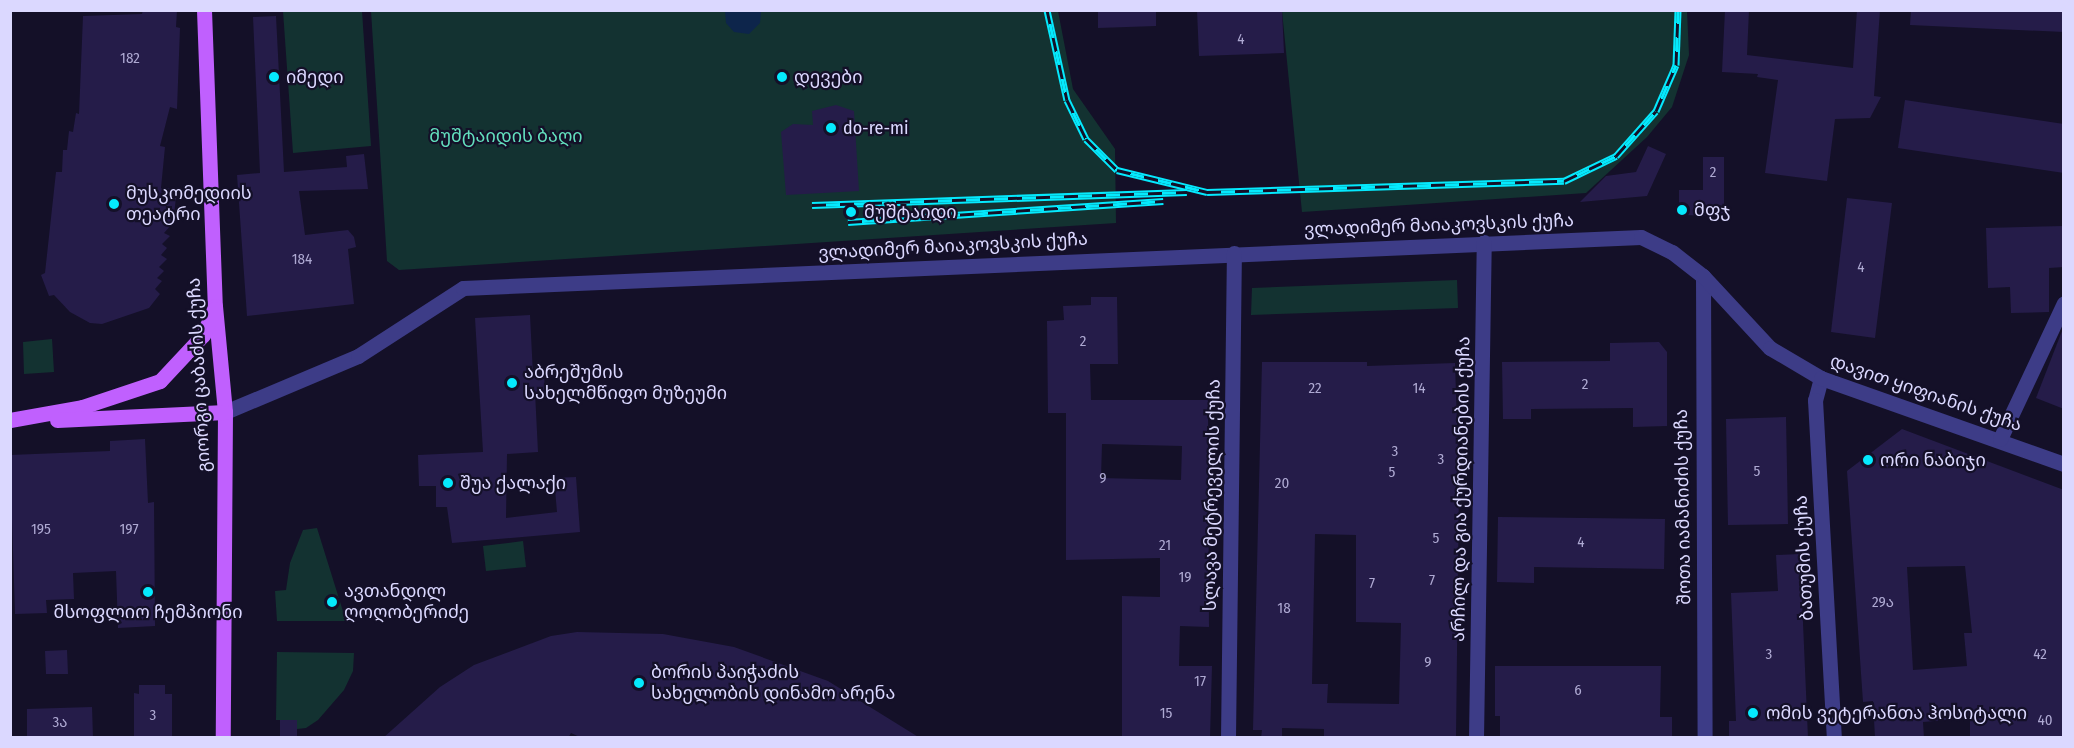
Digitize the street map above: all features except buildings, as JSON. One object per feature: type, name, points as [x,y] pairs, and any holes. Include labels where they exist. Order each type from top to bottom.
[{"type":"main road","name":"გიორგი ცაბაძის ქუჩა","points":[[204,10],[215,306],[225,412],[223,738]]},
{"type":"main road","points":[[10,421],[82,407],[159,381],[203,335],[215,306]]},
{"type":"main road","points":[[10,421],[225,412]]},
{"type":"street","name":"ვლადიმერ მაიაკოვსკის ქუჩა","points":[[225,412],[358,356],[463,288],[1641,237],[1672,252],[1702,276]]},
{"type":"street","name":"არჩილ და გია ქურდიანების ქუჩა","points":[[1476,738],[1484,242]]},
{"type":"street","name":"სლავა მეტრეველის ქუჩა","points":[[1228,738],[1234,253]]},
{"type":"street","name":"დავით ყიფიანის ქუჩა","points":[[1702,276],[1770,348],[1821,378],[2000,439],[2064,464]]},
{"type":"street","name":"შოთა იამანიძის ქუჩა","points":[[1702,276],[1705,738]]},
{"type":"street","points":[[2000,439],[2064,303]]},
{"type":"street","name":"ბათუმის ქუჩა","points":[[1821,378],[1815,400],[1834,738]]},
{"type":"green space","points":[[283,11],[362,11],[371,146],[293,153]]},
{"type":"green space","name":"მუშტაიდის ბაღი","points":[[371,11],[1058,11],[1073,89],[1115,149],[1116,223],[399,270],[387,261]]},
{"type":"green space","points":[[1282,11],[1687,11],[1689,55],[1672,107],[1647,137],[1586,193],[1302,212]]},
{"type":"green space","points":[[1457,280],[1458,308],[1251,315],[1252,288]]},
{"type":"green space","points":[[52,339],[54,372],[24,374],[23,342]]},
{"type":"green space","points":[[317,528],[346,621],[277,621],[275,591],[286,590],[290,563],[303,530]]},
{"type":"green space","points":[[523,541],[526,567],[486,571],[483,546]]},
{"type":"green space","points":[[277,652],[354,653],[353,671],[344,690],[318,720],[306,728],[297,729],[297,720],[276,720]]},
{"type":"water","points":[[725,11],[761,11],[760,23],[749,34],[734,32],[726,23]]},
{"type":"railway","points":[[1047,10],[1067,100],[1086,139],[1117,170],[1207,192],[1564,181],[1616,156],[1656,111],[1676,65],[1678,10]]},
{"type":"railway","points":[[812,205],[1187,192]]},
{"type":"railway","points":[[848,222],[1163,201]]},
{"type":"place","name":"იმედი","points":[[274,77]]},
{"type":"place","name":"დევები","points":[[782,77]]},
{"type":"place","name":"do-re-mi","points":[[831,128]]},
{"type":"place","name":"მუსკომედიის თეატრი","points":[[114,204]]},
{"type":"place","name":"მფჯ","points":[[1682,210]]},
{"type":"place","name":"მუშტაიდი","points":[[851,212]]},
{"type":"place","name":"აბრეშუმის სახელმწიფო მუზეუმი","points":[[512,383]]},
{"type":"place","name":"ორი ნაბიჯი","points":[[1868,460]]},
{"type":"place","name":"შუა ქალაქი","points":[[448,483]]},
{"type":"place","name":"მსოფლიო ჩემპიონი","points":[[148,592]]},
{"type":"place","name":"ავთანდილ ღოღობერიძე","points":[[332,602]]},
{"type":"place","name":"ბორის პაიჭაძის სახელობის დინამო არენა","points":[[639,683]]},
{"type":"place","name":"ომის ვეტერანთა ჰოსიტალი","points":[[1753,713]]}]
